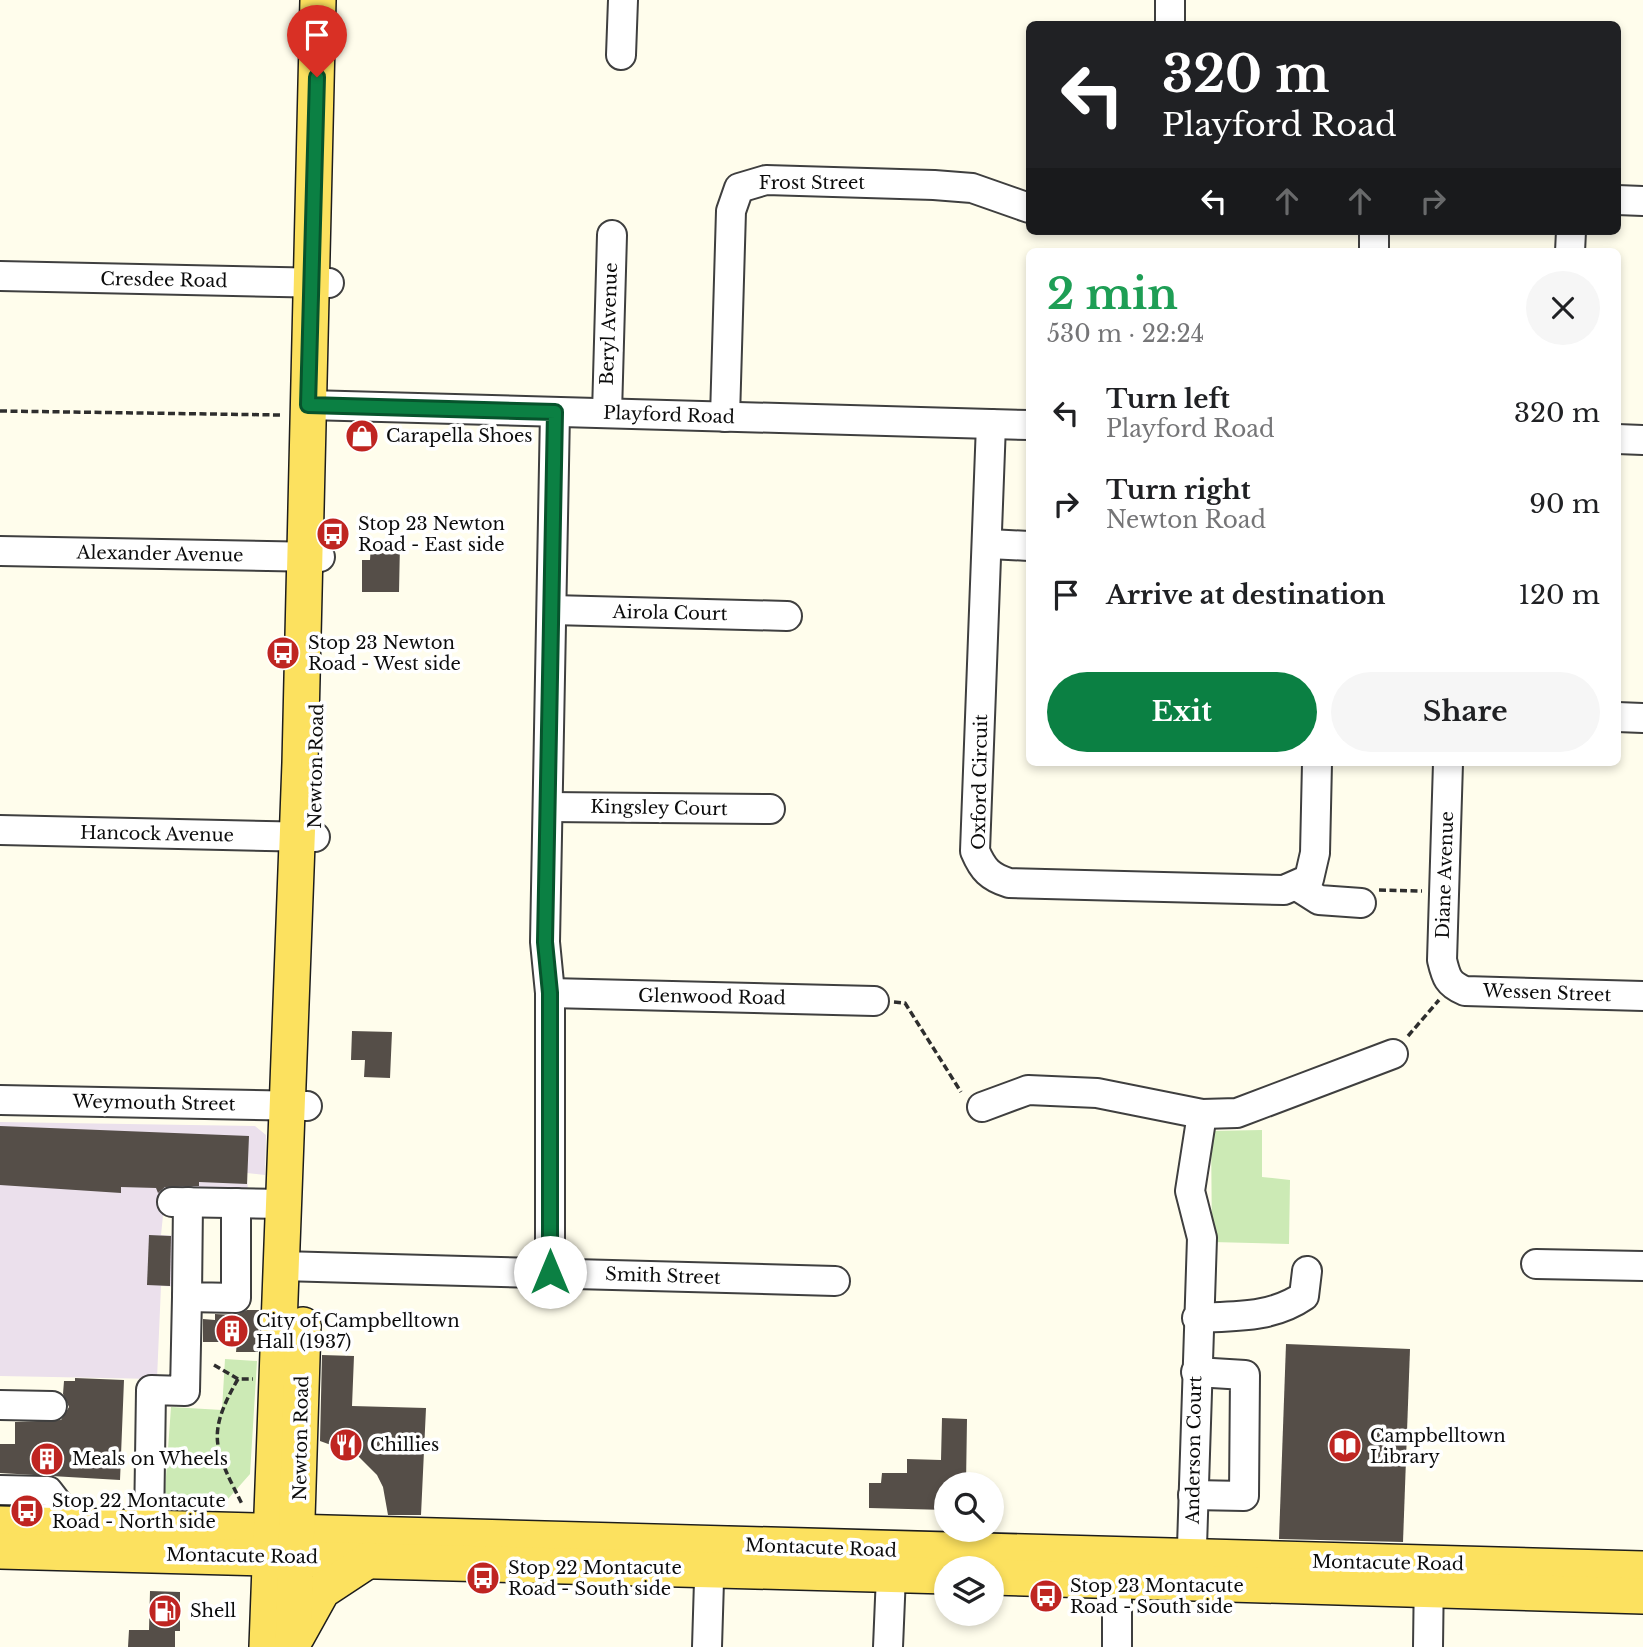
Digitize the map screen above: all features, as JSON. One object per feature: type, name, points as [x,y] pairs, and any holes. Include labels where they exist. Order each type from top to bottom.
[{"type":"main road","name":"Newton Road","points":[[318,0],[320,283]]},
{"type":"main road","name":"Newton Road","points":[[280,1640],[305,837],[314,409],[338,0]]},
{"type":"main road","name":"Newton Road","points":[[293,1266],[284,1203],[297,1106]]},
{"type":"main road","points":[[287,1456],[327,1511],[364,1547],[280,1640],[249,1587],[198,1542],[243,1506],[287,1456]]},
{"type":"main road","name":"Montacute Road","points":[[0,1524],[149,1528],[198,1542]]},
{"type":"main road","name":"Montacute Road","points":[[0,1551],[198,1542],[1428,1578],[1643,1597]]},
{"type":"main road","name":"Montacute Road","points":[[710,1557],[891,1575],[934,1576]]},
{"type":"main road","name":"Montacute Road","points":[[1428,1578],[1643,1569]]},
{"type":"main road","name":"Montacute Road","points":[[1004,1577],[1117,1581],[1191,1571]]},
{"type":"street","points":[[621,55],[623,0]]},
{"type":"street","points":[[1170,0],[1170,21]]},
{"type":"street","name":"Frost Street","points":[[725,417],[731,211],[739,188],[766,180],[934,185],[972,188],[1026,207]]},
{"type":"street","points":[[1621,200],[1643,201]]},
{"type":"street","name":"Beryl Avenue","points":[[607,413],[612,235]]},
{"type":"street","name":"Cresdee Road","points":[[0,276],[320,283]]},
{"type":"street","name":"Playford Road","points":[[314,409],[607,413],[1026,425]]},
{"type":"street","points":[[550,1272],[550,993],[545,942],[555,412]]},
{"type":"street","name":"Oxford Circuit","points":[[991,424],[989,544],[975,851],[982,866],[991,877],[1009,883],[1284,890],[1297,886]]},
{"type":"street","points":[[1621,439],[1643,440]]},
{"type":"street","points":[[989,544],[1026,546]]},
{"type":"street","name":"Alexander Avenue","points":[[0,551],[312,557]]},
{"type":"street","name":"Airola Court","points":[[552,610],[787,616]]},
{"type":"street","points":[[1621,717],[1643,718]]},
{"type":"street","points":[[1317,766],[1315,853],[1309,879],[1297,886],[1307,895],[1319,900],[1370,896]]},
{"type":"street","name":"Diane Avenue","points":[[1448,766],[1442,960],[1445,976],[1451,985]]},
{"type":"street","name":"Kingsley Court","points":[[548,807],[770,809]]},
{"type":"street","name":"Hancock Avenue","points":[[0,830],[305,837]]},
{"type":"street","name":"Wessen Street","points":[[1451,985],[1465,991],[1643,996]]},
{"type":"street","name":"Glenwood Road","points":[[550,993],[874,1001]]},
{"type":"street","points":[[971,1099],[1028,1090],[1097,1093],[1202,1114],[1237,1113],[1393,1054]]},
{"type":"street","name":"Weymouth Street","points":[[0,1100],[297,1106]]},
{"type":"street","name":"Anderson Court","points":[[1191,1571],[1197,1318],[1202,1238],[1190,1191],[1202,1114]]},
{"type":"street","points":[[149,1528],[151,1390],[185,1391],[187,1297],[180,1202],[284,1203]]},
{"type":"street","points":[[187,1297],[236,1298],[236,1203]]},
{"type":"street","points":[[1536,1264],[1643,1266]]},
{"type":"street","name":"Smith Street","points":[[293,1266],[835,1281]]},
{"type":"street","points":[[1197,1318],[1284,1310],[1304,1296],[1307,1271]]},
{"type":"street","points":[[1193,1495],[1244,1496],[1245,1376],[1196,1372]]},
{"type":"street","points":[[0,1405],[52,1406]]},
{"type":"street","points":[[0,1490],[48,1492],[75,1526]]},
{"type":"street","points":[[707,1647],[710,1557]]},
{"type":"street","points":[[888,1647],[891,1575]]},
{"type":"street","points":[[1428,1578],[1428,1647]]},
{"type":"street","points":[[1117,1581],[1117,1647]]},
{"type":"path","points":[[0,411],[314,409]]},
{"type":"path","points":[[1370,896],[1444,892]]},
{"type":"path","points":[[1393,1054],[1451,985]]},
{"type":"path","points":[[874,1001],[905,1003],[971,1099]]},
{"type":"path","points":[[214,1365],[238,1378],[262,1379]]},
{"type":"path","points":[[238,1378],[219,1417],[217,1455],[243,1506]]},
{"type":"shaded area","points":[[0,1122],[255,1126],[266,1135],[265,1175],[247,1173],[248,1194],[165,1196],[161,1235],[184,1236],[182,1287],[161,1286],[157,1379],[0,1376]]},
{"type":"green space","points":[[1262,1130],[1262,1177],[1290,1180],[1289,1244],[1212,1242],[1211,1131]]},
{"type":"green space","points":[[225,1359],[257,1361],[250,1474],[220,1508],[164,1505],[171,1407],[222,1410]]},
{"type":"building","points":[[371,543],[400,543],[399,592],[362,592],[362,560],[370,560]]},
{"type":"building","points":[[352,1031],[392,1032],[390,1078],[364,1077],[365,1060],[351,1060]]},
{"type":"building","points":[[0,1126],[249,1136],[247,1184],[199,1182],[199,1186],[165,1187],[158,1193],[156,1188],[121,1187],[121,1193],[0,1185]]},
{"type":"building","points":[[149,1235],[171,1236],[170,1286],[147,1285]]},
{"type":"building","name":"City of Campbelltown Hall (1937)","points":[[247,1310],[259,1310],[258,1352],[236,1352],[237,1342],[203,1342],[203,1319],[215,1320],[215,1314],[236,1315]]},
{"type":"building","name":"Campbelltown Library","points":[[1286,1344],[1410,1349],[1403,1542],[1279,1539]]},
{"type":"building","points":[[322,1355],[354,1356],[352,1406],[426,1408],[421,1515],[388,1515],[383,1487],[377,1475],[356,1454],[320,1441]]},
{"type":"building","points":[[75,1378],[124,1380],[120,1480],[0,1473],[0,1444],[15,1444],[15,1422],[61,1420],[69,1407],[63,1394],[64,1381],[75,1381]]},
{"type":"building","points":[[942,1418],[967,1419],[966,1472],[934,1472],[934,1510],[869,1508],[869,1483],[881,1483],[882,1473],[907,1473],[907,1459],[941,1460]]},
{"type":"building","name":"Shell","points":[[150,1591],[180,1592],[180,1631],[175,1631],[175,1647],[128,1647],[129,1630],[149,1630]]},
{"type":"place","name":"Carapella Shoes","points":[[362,436]]},
{"type":"place","name":"Stop 23 Newton Road - East side","points":[[333,534]]},
{"type":"place","name":"Stop 23 Newton Road - West side","points":[[283,653]]},
{"type":"place","name":"City of Campbelltown Hall (1937)","points":[[232,1331]]},
{"type":"place","name":"Chillies","points":[[346,1445]]},
{"type":"place","name":"Campbelltown Library","points":[[1345,1446]]},
{"type":"place","name":"Meals on Wheels","points":[[47,1459]]},
{"type":"place","name":"Stop 22 Montacute Road - North side","points":[[27,1511]]},
{"type":"place","name":"Stop 22 Montacute Road - South side","points":[[483,1578]]},
{"type":"place","name":"Stop 23 Montacute Road - South side","points":[[1046,1596]]},
{"type":"place","name":"Shell","points":[[165,1611]]},
{"type":"route","points":[[317,77],[308,405],[555,412],[545,942],[550,993],[550,1272]]}]
